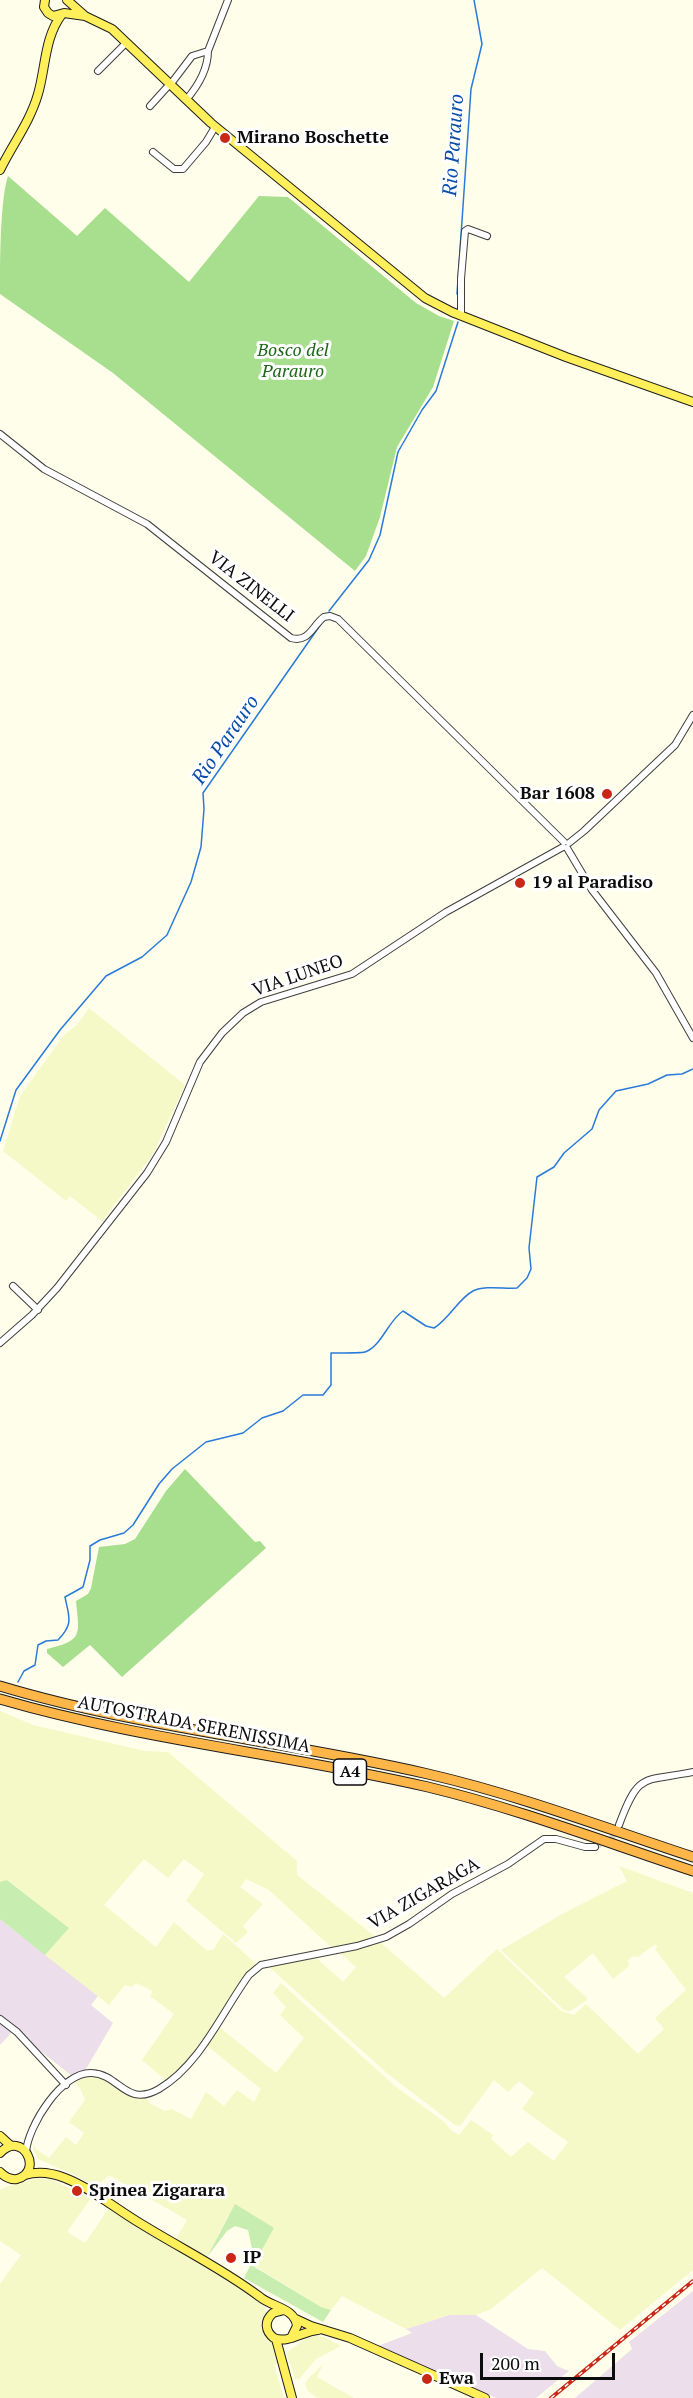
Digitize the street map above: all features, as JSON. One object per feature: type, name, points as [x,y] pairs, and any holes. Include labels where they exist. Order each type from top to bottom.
[{"type":"highway","name":"AUTOSTRADA SERENISSIMA","points":[[0,1686],[81,1708],[141,1721],[429,1774],[519,1798],[693,1857]]},
{"type":"highway","name":"AUTOSTRADA SERENISSIMA","points":[[0,1699],[80,1721],[144,1735],[427,1787],[507,1808],[693,1871]]},
{"type":"main road","points":[[2,166],[30,116],[38,94],[51,31],[48,13],[44,7],[45,0]]},
{"type":"main road","points":[[51,31],[68,7],[67,0]]},
{"type":"main road","points":[[67,0],[86,16]]},
{"type":"main road","points":[[48,13],[56,16],[63,14],[86,16],[103,23],[215,127],[415,291],[434,304],[622,378],[693,402]]},
{"type":"main road","points":[[0,2136],[28,2155],[40,2167],[77,2184],[267,2302],[292,2313],[296,2319],[297,2330],[288,2339],[280,2359]]},
{"type":"main road","points":[[0,2153],[13,2146]]},
{"type":"main road","points":[[25,2175],[30,2167],[28,2155]]},
{"type":"main road","points":[[0,2172],[12,2179],[35,2173],[54,2175]]},
{"type":"main road","points":[[250,2290],[263,2303],[268,2319],[267,2331],[276,2339],[292,2398]]},
{"type":"main road","points":[[268,2319],[274,2312],[284,2310]]},
{"type":"main road","points":[[296,2319],[350,2338],[485,2398]]},
{"type":"main road","points":[[276,2339],[288,2339],[303,2332],[324,2330]]},
{"type":"street","points":[[186,100],[195,89],[208,63],[208,51],[228,0]]},
{"type":"street","points":[[98,71],[126,43]]},
{"type":"street","points":[[150,106],[170,85],[192,56],[208,51]]},
{"type":"street","points":[[153,152],[174,169],[183,169],[206,142],[215,127]]},
{"type":"street","points":[[461,316],[460,279],[465,231],[468,229],[487,236]]},
{"type":"street","points":[[693,396],[693,402]]},
{"type":"street","name":"VIA ZINELLI","points":[[0,434],[44,469],[147,524],[291,638],[302,639],[307,636],[324,617],[330,616],[338,619],[566,845]]},
{"type":"street","name":"VIA LUNEO","points":[[0,1344],[38,1310],[74,1268],[156,1161],[200,1062],[214,1041],[237,1018],[261,1002],[320,985],[358,970],[446,912],[566,845],[584,831],[675,745],[693,715]]},
{"type":"street","points":[[566,845],[592,890],[656,973],[693,1038]]},
{"type":"street","points":[[13,1287],[38,1310]]},
{"type":"street","points":[[620,1825],[632,1795],[640,1784],[658,1776],[693,1772]]},
{"type":"street","name":"VIA ZIGARAGA","points":[[13,2146],[31,2131],[47,2103],[66,2085],[84,2074],[101,2075],[132,2094],[143,2096],[168,2083],[192,2058],[249,1975],[257,1967],[268,1962],[357,1946],[386,1937],[452,1894],[508,1864],[544,1839],[595,1846]]},
{"type":"street","points":[[0,2019],[17,2032],[66,2085]]},
{"type":"street","name":"VIA ZIGARAGA","points":[[28,2155],[31,2131]]},
{"type":"street","points":[[0,2183],[12,2179]]},
{"type":"shaded area","points":[[0,1919],[98,1996],[91,2005],[113,2023],[86,2069],[72,2076],[14,2030],[0,2045]]},
{"type":"shaded area","points":[[693,2291],[693,2398],[575,2398],[632,2349],[629,2342]]},
{"type":"shaded area","points":[[449,2315],[476,2315],[528,2349],[545,2351],[557,2366],[569,2371],[536,2398],[496,2398],[378,2346],[412,2333],[406,2329]]},
{"type":"green space","name":"Bosco del Parauro","points":[[8,176],[77,236],[105,208],[189,282],[259,196],[288,197],[416,303],[439,316],[454,321],[433,387],[397,447],[380,517],[366,556],[355,571],[113,373],[0,294],[2,216]]},
{"type":"green space","points":[[89,1008],[185,1085],[153,1154],[102,1221],[70,1196],[66,1201],[3,1151],[20,1096],[64,1035],[77,1025]]},
{"type":"green space","points":[[185,1469],[255,1542],[260,1541],[266,1548],[122,1677],[90,1645],[63,1667],[47,1653],[47,1649],[68,1642],[77,1634],[76,1601],[88,1594],[91,1588],[99,1547],[125,1544],[135,1539],[166,1491]]},
{"type":"green space","points":[[0,1711],[33,1725],[145,1751],[168,1752],[297,1861],[297,1875],[377,1938],[333,1949],[269,1890],[246,1879],[240,1887],[263,1904],[243,1926],[248,1932],[236,1943],[186,1901],[204,1874],[184,1859],[168,1878],[144,1859],[104,1905],[156,1947],[174,1922],[207,1951],[214,1949],[223,1934],[256,1966],[190,2059],[168,2082],[142,2060],[174,2014],[150,1996],[153,1991],[136,1983],[132,1987],[125,1985],[109,2005],[45,1955],[69,1928],[8,1880],[0,1882]]},
{"type":"green space","points":[[619,1866],[693,1893],[693,2270],[620,2330],[542,2268],[491,2309],[476,2315],[449,2315],[406,2329],[342,2296],[331,2310],[321,2307],[253,2265],[274,2228],[228,2216],[207,2257],[176,2239],[187,2220],[109,2175],[96,2187],[38,2159],[33,2149],[34,2143],[35,2148],[49,2158],[66,2137],[76,2145],[84,2133],[69,2122],[85,2100],[75,2082],[94,2074],[145,2097],[151,2104],[165,2111],[172,2109],[191,2119],[206,2092],[224,2106],[237,2090],[254,2102],[261,2089],[206,2045],[218,2026],[276,2073],[304,2038],[280,2015],[286,2007],[273,1993],[281,1983],[396,2087],[443,2121],[452,2131],[459,2135],[471,2120],[493,2135],[491,2139],[511,2157],[528,2142],[554,2161],[568,2142],[522,2109],[534,2093],[519,2081],[508,2092],[494,2080],[460,2126],[455,2125],[388,2074],[268,1966],[314,1956],[343,1982],[356,1967],[339,1952],[379,1941],[444,1998],[497,1949],[561,2011],[574,2015],[586,2004],[638,2054],[664,2029],[655,2018],[686,1990],[655,1949],[657,1947],[655,1944],[638,1957],[633,1956],[628,1960],[629,1966],[613,1979],[593,1953],[564,1977],[587,1998],[570,2011],[564,2010],[501,1950],[562,1914],[627,1881]]},
{"type":"green space","points":[[7,1880],[69,1928],[45,1955],[0,1919],[0,1882]]},
{"type":"green space","points":[[37,2178],[50,2179],[91,2198],[67,2232],[85,2243],[109,2208],[234,2279],[263,2303],[266,2312],[267,2335],[273,2343],[279,2363],[274,2365],[284,2398],[0,2398],[0,2284],[21,2255],[0,2241],[0,2190]]},
{"type":"green space","points":[[235,2204],[274,2228],[253,2266],[321,2307],[331,2310],[323,2322],[244,2278],[254,2258],[248,2230],[235,2226],[227,2231],[207,2257]]},
{"type":"green space","points":[[317,2336],[341,2346],[316,2359],[299,2379],[295,2378],[286,2353],[308,2337]]},
{"type":"green space","points":[[323,2364],[317,2377],[354,2398],[318,2398],[308,2391],[305,2384],[307,2380]]},
{"type":"waterway","name":"Rio Parauro","points":[[457,294],[471,89],[482,44],[474,0]]},
{"type":"waterway","name":"Rio Parauro","points":[[329,611],[369,560],[380,535],[398,452],[422,410],[436,391],[458,322]]},
{"type":"waterway","name":"Rio Parauro","points":[[0,1141],[16,1090],[60,1030],[106,976],[142,957],[167,935],[191,882],[201,847],[203,793],[321,624]]},
{"type":"waterway","points":[[18,1682],[24,1671],[35,1665],[38,1645],[46,1641],[58,1640],[66,1629],[69,1615],[65,1597],[83,1587],[90,1560],[90,1546],[100,1540],[124,1533],[133,1525],[159,1484],[172,1469],[206,1442],[243,1433],[262,1418],[283,1411],[303,1395],[323,1395],[331,1385],[331,1353],[365,1352],[371,1349],[403,1311],[426,1326],[434,1328],[463,1298],[473,1291],[489,1288],[517,1288],[527,1278],[531,1269],[529,1248],[537,1177],[554,1167],[564,1153],[592,1129],[599,1110],[616,1091],[648,1084],[667,1075],[682,1074],[693,1069]]},
{"type":"tunnel","points":[[595,1847],[611,1839],[618,1828]]},
{"type":"railway","points":[[551,2398],[693,2281]]},
{"type":"place","name":"Mirano Boschette","points":[[225,138]]},
{"type":"place","name":"Bar 1608","points":[[607,794]]},
{"type":"place","name":"19 al Paradiso","points":[[520,883]]},
{"type":"place","name":"Spinea Zigarara","points":[[77,2191]]},
{"type":"place","name":"IP","points":[[231,2258]]},
{"type":"place","name":"Ewa","points":[[427,2379]]}]
